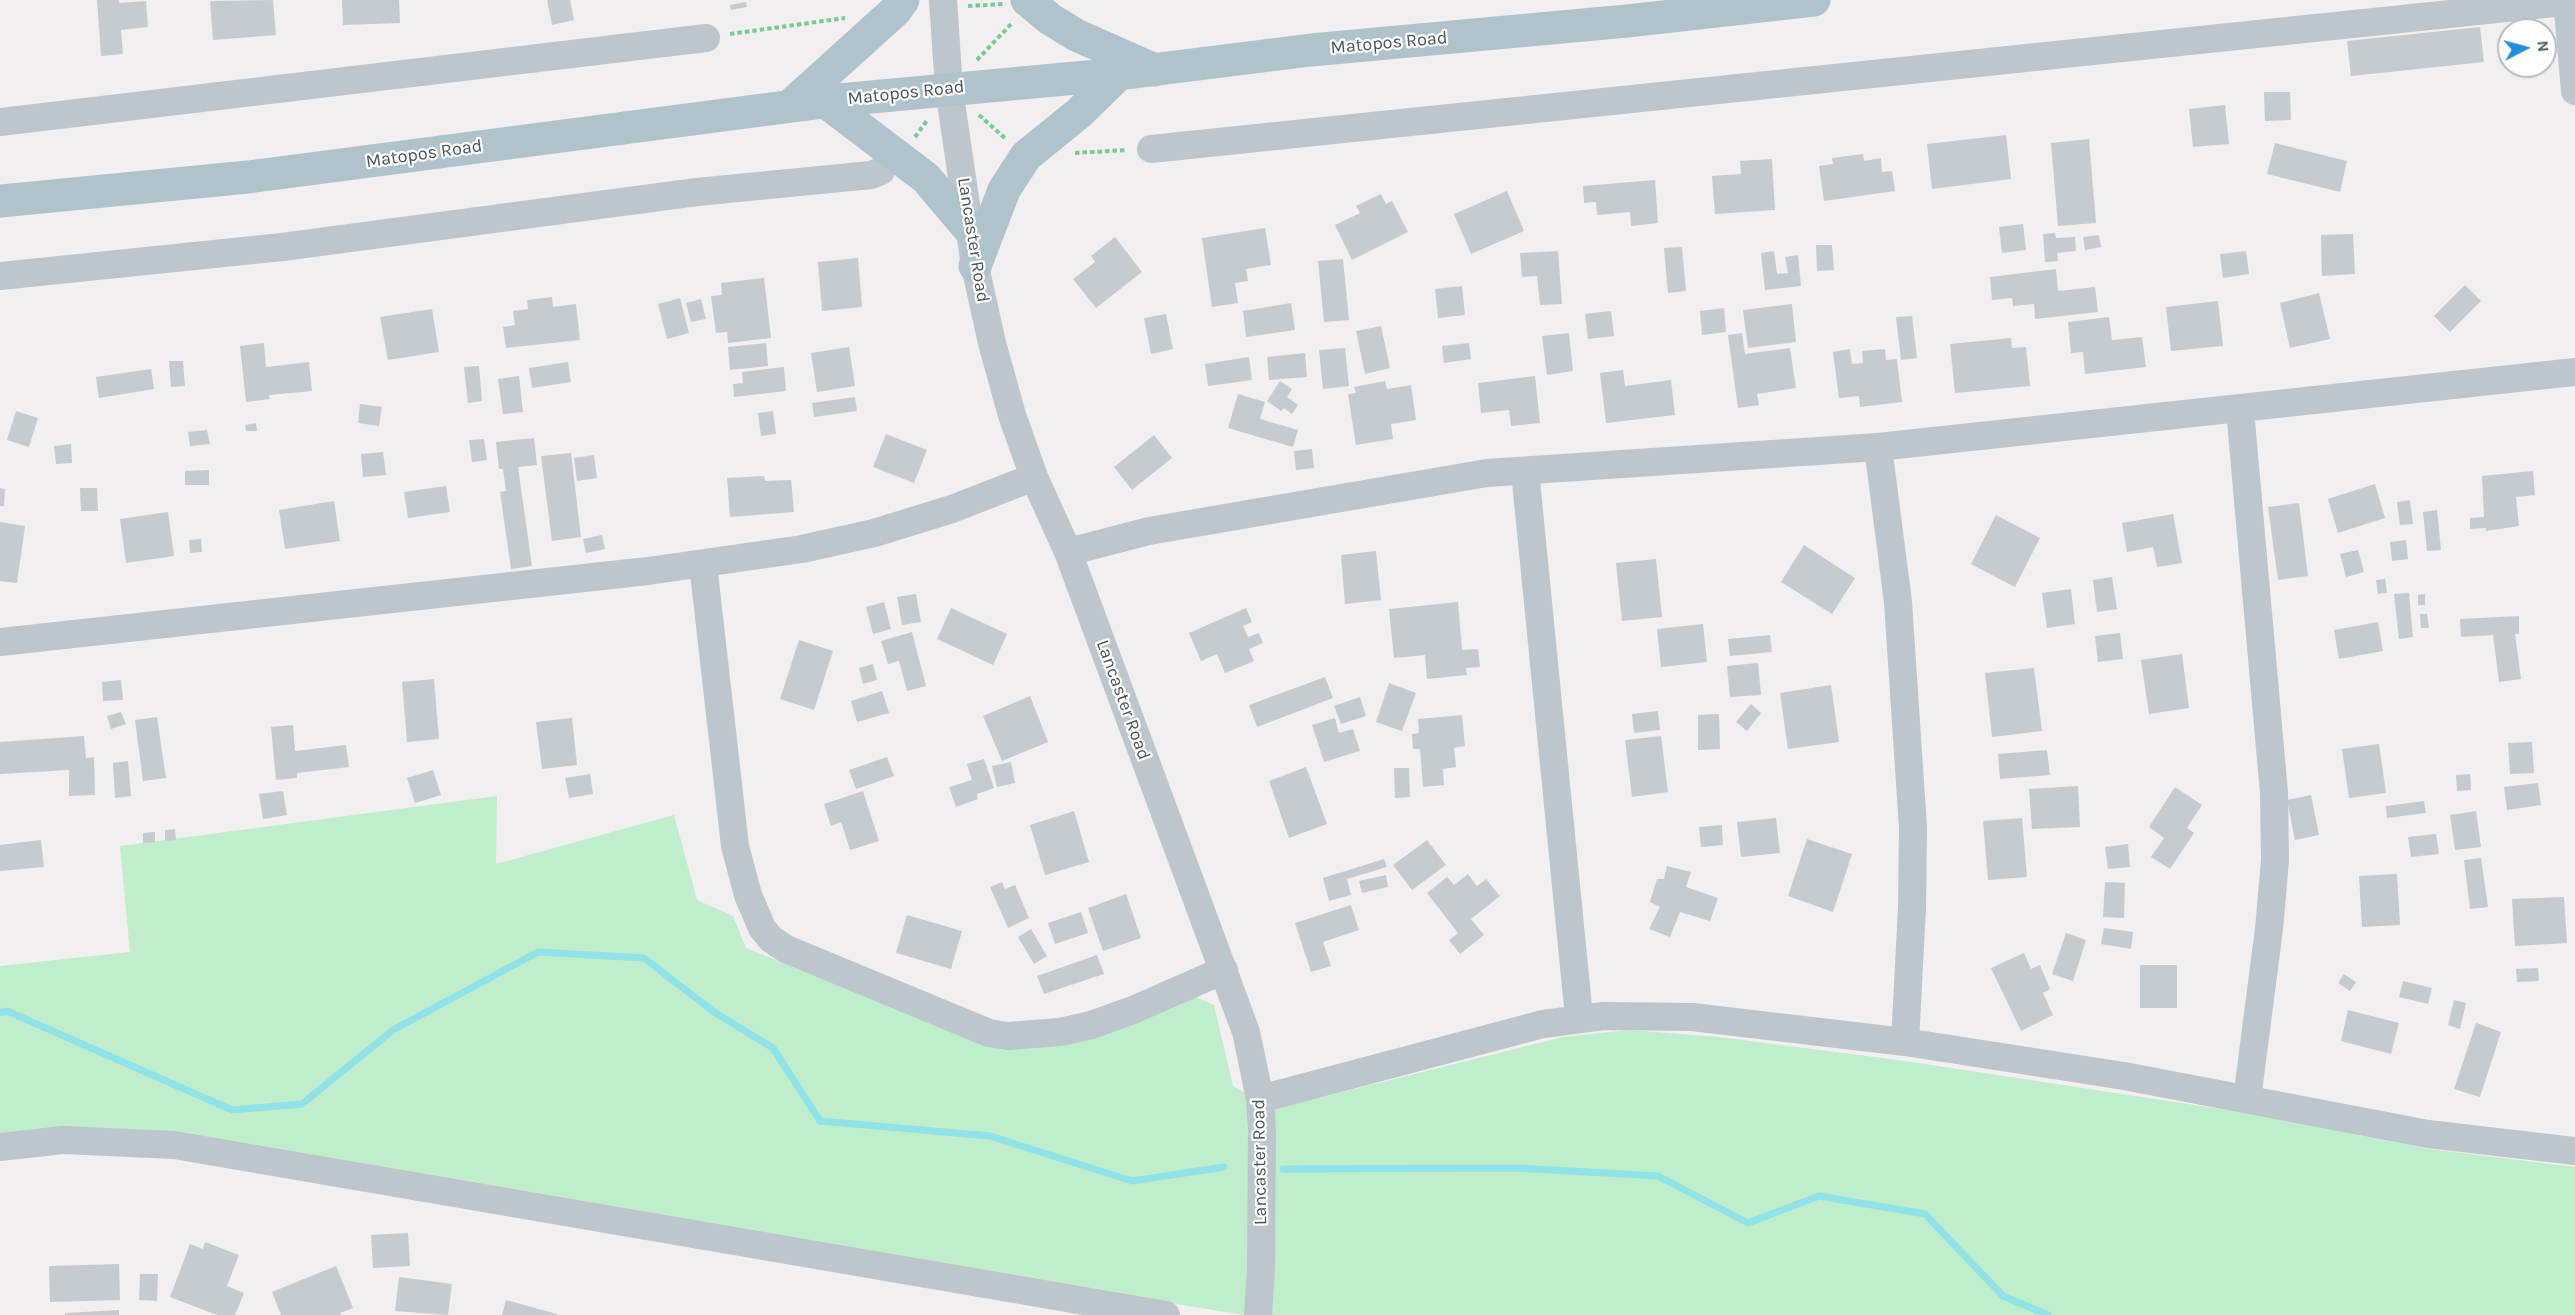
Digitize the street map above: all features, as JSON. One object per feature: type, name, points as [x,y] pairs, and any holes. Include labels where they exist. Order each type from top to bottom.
[{"type":"main road","points":[[790,106],[895,11],[903,0]]},
{"type":"main road","name":"Matopos Road","points":[[0,201],[248,177],[826,102],[1119,74],[1311,50],[1627,21],[1814,0]]},
{"type":"main road","points":[[1029,2],[1050,20],[1077,35],[1155,70]]},
{"type":"main road","points":[[975,266],[1004,190],[1026,156],[1079,113],[1119,74]]},
{"type":"main road","points":[[826,102],[891,164],[926,178],[970,230]]},
{"type":"street","name":"Lancaster Road","points":[[943,0],[950,89],[975,266],[992,343],[1012,415],[1034,477],[1068,552],[1246,1032],[1260,1099],[1263,1180],[1258,1315]]},
{"type":"street","points":[[1151,149],[2570,1],[2575,91]]},
{"type":"street","points":[[0,122],[706,38]]},
{"type":"street","points":[[0,276],[282,247],[697,192],[871,175],[891,164]]},
{"type":"street","points":[[1068,552],[1149,531],[1477,475],[1878,447],[2240,410],[2575,372]]},
{"type":"street","points":[[2240,410],[2274,793],[2275,860],[2269,929],[2247,1099]]},
{"type":"street","points":[[1878,447],[1899,613],[1913,828],[1912,908],[1905,1042]]},
{"type":"street","points":[[1525,471],[1580,1017]]},
{"type":"street","points":[[0,642],[703,564],[802,549],[874,533],[952,509],[1034,477]]},
{"type":"street","points":[[703,564],[735,846],[747,895],[762,928],[771,939],[786,949],[978,1029],[1008,1036],[1050,1034],[1091,1025],[1133,1010],[1224,969]]},
{"type":"street","points":[[1260,1099],[1543,1024],[1580,1017],[1634,1015],[1692,1017],[1905,1042],[2124,1076],[2428,1134],[2575,1151]]},
{"type":"street","points":[[0,1147],[63,1140],[174,1145],[1166,1315]]},
{"type":"path","points":[[891,164],[950,89],[1029,2]]},
{"type":"green space","points":[[497,796],[496,864],[674,815],[697,900],[733,916],[746,948],[989,1046],[1193,996],[1214,1005],[1233,1086],[1274,1109],[1563,1037],[1629,1030],[1719,1037],[1905,1061],[2247,1113],[2429,1149],[2575,1167],[2575,1315],[1244,1315],[173,1140],[0,1143],[0,966],[130,952],[120,846]]},
{"type":"building","points":[[97,0],[119,0],[119,3],[146,1],[148,27],[121,30],[123,54],[101,56]]},
{"type":"building","points":[[273,0],[276,35],[213,40],[210,1]]},
{"type":"building","points":[[342,0],[399,0],[400,23],[343,25]]},
{"type":"building","points":[[547,0],[570,0],[574,20],[552,25]]},
{"type":"building","points":[[746,2],[747,7],[731,10],[730,5]]},
{"type":"building","points":[[2480,27],[2484,62],[2351,76],[2347,41]]},
{"type":"building","points":[[2264,92],[2290,92],[2291,120],[2265,121]]},
{"type":"building","points":[[2225,105],[2229,144],[2193,147],[2189,109]]},
{"type":"building","points":[[2006,135],[2011,179],[1932,189],[1927,144]]},
{"type":"building","points":[[2089,139],[2096,223],[2058,226],[2051,143]]},
{"type":"building","points":[[2275,143],[2347,161],[2340,192],[2267,174]]},
{"type":"building","points":[[1863,154],[1864,161],[1881,158],[1882,172],[1892,171],[1895,191],[1824,201],[1819,166],[1833,164],[1832,158]]},
{"type":"building","points":[[1772,159],[1775,210],[1715,214],[1712,176],[1741,174],[1740,161]]},
{"type":"building","points":[[1655,180],[1658,223],[1631,226],[1630,212],[1597,215],[1596,202],[1584,203],[1583,186]]},
{"type":"building","points":[[1507,191],[1524,231],[1471,254],[1454,214]]},
{"type":"building","points":[[1381,194],[1386,204],[1392,201],[1408,232],[1352,260],[1335,225],[1360,213],[1356,206]]},
{"type":"building","points":[[2023,224],[2026,250],[2002,253],[1999,227]]},
{"type":"building","points":[[1265,228],[1271,265],[1246,269],[1248,281],[1235,283],[1238,303],[1212,307],[1202,238]]},
{"type":"building","points":[[2055,233],[2056,238],[2075,237],[2076,251],[2057,253],[2058,261],[2045,262],[2043,234]]},
{"type":"building","points":[[2353,234],[2355,274],[2322,276],[2321,235]]},
{"type":"building","points":[[2099,235],[2101,247],[2085,250],[2083,237]]},
{"type":"building","points":[[1115,237],[1142,272],[1096,308],[1073,279],[1095,262],[1091,256]]},
{"type":"building","points":[[1816,245],[1832,245],[1834,270],[1817,271]]},
{"type":"building","points":[[1682,247],[1686,291],[1668,293],[1664,248]]},
{"type":"building","points":[[1558,251],[1562,304],[1540,305],[1537,276],[1522,277],[1520,253]]},
{"type":"building","points":[[1774,251],[1777,274],[1788,273],[1785,257],[1798,255],[1801,286],[1765,290],[1761,253]]},
{"type":"building","points":[[2246,251],[2249,274],[2223,278],[2220,254]]},
{"type":"building","points":[[858,258],[862,307],[822,311],[818,262]]},
{"type":"building","points":[[1343,259],[1349,320],[1324,322],[1318,261]]},
{"type":"building","points":[[2056,269],[2058,291],[2095,287],[2098,312],[2035,319],[2034,304],[2013,306],[2012,298],[1992,300],[1990,277]]},
{"type":"building","points":[[764,278],[771,338],[728,343],[727,332],[716,333],[711,296],[722,295],[721,283]]},
{"type":"building","points":[[2465,285],[2481,301],[2450,332],[2434,316]]},
{"type":"building","points":[[1462,286],[1465,315],[1438,318],[1435,289]]},
{"type":"building","points":[[2319,293],[2330,339],[2290,348],[2280,303]]},
{"type":"building","points":[[552,297],[553,307],[576,304],[580,340],[506,348],[503,327],[515,325],[513,311],[528,309],[527,300]]},
{"type":"building","points":[[680,298],[689,333],[667,339],[658,304]]},
{"type":"building","points":[[701,299],[706,319],[691,322],[686,303]]},
{"type":"building","points":[[2218,301],[2223,346],[2171,351],[2166,307]]},
{"type":"building","points":[[1291,303],[1295,330],[1246,337],[1243,311]]},
{"type":"building","points":[[1792,304],[1796,342],[1748,348],[1743,310]]},
{"type":"building","points":[[1724,308],[1726,332],[1702,335],[1700,311]]},
{"type":"building","points":[[432,309],[439,352],[388,360],[380,317]]},
{"type":"building","points":[[1611,311],[1614,336],[1588,339],[1585,314]]},
{"type":"building","points":[[1166,314],[1173,349],[1151,354],[1144,318]]},
{"type":"building","points":[[1912,316],[1917,358],[1901,360],[1896,317]]},
{"type":"building","points":[[2109,317],[2112,340],[2142,337],[2146,367],[2085,374],[2083,352],[2071,353],[2068,322]]},
{"type":"building","points":[[1381,326],[1390,368],[1365,374],[1356,331]]},
{"type":"building","points":[[1569,333],[1573,371],[1547,375],[1542,336]]},
{"type":"building","points":[[1742,333],[1745,354],[1790,348],[1796,388],[1757,394],[1759,405],[1738,408],[1728,335]]},
{"type":"building","points":[[2011,338],[2012,348],[2026,347],[2030,386],[1955,393],[1950,344]]},
{"type":"building","points":[[264,343],[266,367],[309,362],[312,391],[269,395],[270,399],[246,402],[240,346]]},
{"type":"building","points":[[766,343],[768,366],[730,370],[728,347]]},
{"type":"building","points":[[1469,343],[1471,359],[1444,363],[1442,346]]},
{"type":"building","points":[[849,347],[855,386],[817,392],[811,353]]},
{"type":"building","points":[[1345,348],[1349,386],[1323,389],[1319,350]]},
{"type":"building","points":[[1850,349],[1852,364],[1863,363],[1862,351],[1885,349],[1886,360],[1897,359],[1902,402],[1860,407],[1859,396],[1839,398],[1833,352]]},
{"type":"building","points":[[1305,353],[1307,377],[1269,380],[1267,357]]},
{"type":"building","points":[[1249,357],[1252,380],[1208,386],[1205,364]]},
{"type":"building","points":[[169,361],[183,361],[185,386],[171,387]]},
{"type":"building","points":[[568,362],[571,382],[532,388],[529,368]]},
{"type":"building","points":[[479,366],[482,401],[468,403],[464,367]]},
{"type":"building","points":[[784,367],[786,391],[734,397],[733,384],[743,383],[742,372]]},
{"type":"building","points":[[151,369],[154,389],[99,398],[96,377]]},
{"type":"building","points":[[1623,370],[1625,386],[1671,380],[1675,415],[1606,423],[1600,373]]},
{"type":"building","points":[[519,376],[523,412],[503,414],[498,379]]},
{"type":"building","points":[[1535,376],[1540,423],[1511,426],[1509,410],[1481,413],[1478,383]]},
{"type":"building","points":[[1280,381],[1292,389],[1287,397],[1298,405],[1292,414],[1284,408],[1281,411],[1267,401]]},
{"type":"building","points":[[1385,381],[1387,389],[1411,385],[1416,420],[1391,424],[1393,439],[1356,445],[1348,394],[1356,393],[1354,387]]},
{"type":"building","points":[[1238,394],[1265,402],[1260,419],[1298,430],[1293,447],[1228,428]]},
{"type":"building","points":[[855,397],[857,411],[814,417],[812,403]]},
{"type":"building","points":[[360,404],[382,407],[379,426],[358,423]]},
{"type":"building","points":[[16,411],[38,418],[29,447],[7,440]]},
{"type":"building","points":[[773,411],[776,434],[761,436],[758,413]]},
{"type":"building","points":[[256,423],[257,431],[246,431],[245,425]]},
{"type":"building","points":[[207,430],[210,444],[190,446],[188,432]]},
{"type":"building","points":[[886,434],[927,450],[914,483],[873,467]]},
{"type":"building","points":[[1154,435],[1172,458],[1132,490],[1114,467]]},
{"type":"building","points":[[534,438],[537,465],[518,467],[532,566],[511,569],[500,492],[506,491],[503,469],[499,469],[496,442]]},
{"type":"building","points":[[484,439],[487,460],[472,462],[469,440]]},
{"type":"building","points":[[71,444],[72,463],[56,464],[54,446]]},
{"type":"building","points":[[1312,449],[1314,468],[1296,470],[1294,451]]},
{"type":"building","points":[[383,452],[386,475],[363,477],[361,454]]},
{"type":"building","points":[[571,453],[581,537],[552,541],[541,456]]},
{"type":"building","points":[[594,455],[597,478],[577,481],[574,458]]},
{"type":"building","points":[[209,470],[209,485],[185,485],[185,471]]},
{"type":"building","points":[[2533,471],[2535,495],[2516,497],[2519,526],[2486,531],[2486,528],[2470,529],[2470,518],[2484,517],[2482,476]]},
{"type":"building","points":[[764,476],[765,481],[791,480],[794,512],[730,517],[727,478]]},
{"type":"building","points":[[2375,484],[2385,518],[2338,533],[2328,499]]},
{"type":"building","points":[[446,486],[450,512],[408,518],[404,492]]},
{"type":"building","points":[[0,488],[5,489],[4,506],[0,506]]},
{"type":"building","points":[[80,488],[97,488],[98,511],[81,511]]},
{"type":"building","points":[[2410,500],[2413,524],[2400,525],[2397,502]]},
{"type":"building","points":[[334,501],[340,541],[285,549],[279,510]]},
{"type":"building","points":[[2299,503],[2308,576],[2278,580],[2268,507]]},
{"type":"building","points":[[2437,510],[2441,550],[2427,551],[2423,512]]},
{"type":"building","points":[[168,512],[174,556],[126,563],[120,519]]},
{"type":"building","points":[[2173,514],[2182,563],[2157,567],[2153,547],[2127,552],[2122,523]]},
{"type":"building","points":[[1996,515],[2040,538],[2015,587],[1971,564]]},
{"type":"building","points":[[0,522],[25,526],[17,583],[0,581]]},
{"type":"building","points":[[602,535],[605,549],[586,553],[583,539]]},
{"type":"building","points":[[201,539],[202,552],[190,553],[189,540]]},
{"type":"building","points":[[2406,540],[2408,559],[2392,561],[2390,542]]},
{"type":"building","points":[[1804,545],[1855,578],[1832,614],[1781,582]]},
{"type":"building","points":[[2358,550],[2364,572],[2346,577],[2340,554]]},
{"type":"building","points":[[1376,551],[1381,600],[1345,604],[1341,555]]},
{"type":"building","points":[[1656,559],[1662,617],[1622,621],[1616,563]]},
{"type":"building","points":[[2112,577],[2117,609],[2097,612],[2093,580]]},
{"type":"building","points":[[2385,579],[2387,593],[2378,594],[2376,580]]},
{"type":"building","points":[[2071,589],[2075,624],[2047,628],[2042,593]]},
{"type":"building","points":[[2409,593],[2413,637],[2399,639],[2394,594]]},
{"type":"building","points":[[916,594],[921,622],[902,625],[897,597]]},
{"type":"building","points":[[2425,594],[2425,605],[2418,605],[2418,595]]},
{"type":"building","points":[[884,602],[891,629],[873,634],[866,607]]},
{"type":"building","points":[[1458,602],[1462,650],[1478,649],[1480,667],[1466,668],[1467,675],[1427,679],[1425,655],[1394,658],[1389,609]]},
{"type":"building","points":[[951,608],[1007,634],[993,665],[937,639]]},
{"type":"building","points":[[1246,608],[1252,622],[1243,626],[1248,637],[1259,633],[1263,643],[1249,649],[1254,661],[1225,673],[1217,654],[1201,661],[1189,633]]},
{"type":"building","points":[[2420,614],[2427,614],[2429,628],[2421,628]]},
{"type":"building","points":[[2519,616],[2519,634],[2515,634],[2521,679],[2499,682],[2493,635],[2461,637],[2460,619]]},
{"type":"building","points":[[2378,622],[2383,651],[2339,659],[2334,630]]},
{"type":"building","points":[[1703,624],[1707,662],[1661,667],[1657,629]]},
{"type":"building","points":[[912,632],[926,686],[907,691],[899,661],[888,664],[881,641]]},
{"type":"building","points":[[2120,633],[2123,659],[2098,662],[2095,636]]},
{"type":"building","points":[[1770,635],[1772,652],[1730,656],[1728,639]]},
{"type":"building","points":[[799,640],[833,651],[814,710],[780,699]]},
{"type":"building","points":[[2182,654],[2189,708],[2149,714],[2141,660]]},
{"type":"building","points":[[1758,663],[1761,695],[1730,697],[1727,666]]},
{"type":"building","points":[[873,664],[877,680],[863,684],[859,668]]},
{"type":"building","points":[[2034,668],[2042,731],[1992,737],[1985,673]]},
{"type":"building","points":[[1325,677],[1333,698],[1257,727],[1249,705]]},
{"type":"building","points":[[434,679],[439,739],[407,742],[402,682]]},
{"type":"building","points":[[121,680],[123,700],[103,701],[102,682]]},
{"type":"building","points":[[1389,683],[1416,693],[1402,731],[1376,722]]},
{"type":"building","points":[[1831,685],[1839,742],[1788,749],[1780,693]]},
{"type":"building","points":[[882,691],[889,713],[857,722],[851,701]]},
{"type":"building","points":[[1030,696],[1048,742],[1002,761],[983,716]]},
{"type":"building","points":[[1360,697],[1366,716],[1341,724],[1334,706]]},
{"type":"building","points":[[1751,704],[1761,713],[1747,731],[1736,722]]},
{"type":"building","points":[[1658,711],[1660,730],[1634,733],[1632,714]]},
{"type":"building","points":[[121,712],[126,724],[111,729],[107,716]]},
{"type":"building","points":[[1719,714],[1720,749],[1698,750],[1698,715]]},
{"type":"building","points":[[1462,715],[1465,746],[1454,748],[1456,767],[1443,769],[1444,785],[1423,787],[1420,749],[1413,749],[1412,734],[1419,733],[1418,719]]},
{"type":"building","points":[[157,717],[166,778],[143,781],[135,720]]},
{"type":"building","points":[[572,718],[577,765],[542,769],[536,722]]},
{"type":"building","points":[[1335,718],[1339,733],[1353,729],[1360,751],[1324,762],[1312,725]]},
{"type":"building","points":[[293,725],[295,751],[346,745],[349,767],[297,773],[297,778],[276,780],[271,727]]},
{"type":"building","points":[[84,736],[86,758],[94,757],[95,795],[69,796],[69,770],[0,774],[0,742]]},
{"type":"building","points":[[1661,736],[1668,792],[1632,797],[1625,740]]},
{"type":"building","points":[[2532,742],[2534,773],[2510,774],[2508,743]]},
{"type":"building","points":[[2379,744],[2386,793],[2349,798],[2342,749]]},
{"type":"building","points":[[2047,750],[2050,775],[2000,779],[1998,754]]},
{"type":"building","points":[[887,757],[894,776],[856,789],[849,770]]},
{"type":"building","points":[[984,759],[994,788],[977,794],[978,799],[956,807],[949,787],[972,780],[967,764]]},
{"type":"building","points":[[128,761],[131,796],[115,798],[113,763]]},
{"type":"building","points":[[1011,762],[1015,783],[997,787],[992,766]]},
{"type":"building","points":[[1306,767],[1327,824],[1289,838],[1269,781]]},
{"type":"building","points":[[1394,768],[1409,768],[1410,797],[1395,798]]},
{"type":"building","points":[[433,770],[441,795],[415,803],[407,778]]},
{"type":"building","points":[[590,774],[593,794],[569,798],[565,778]]},
{"type":"building","points":[[2470,774],[2471,790],[2457,791],[2456,775]]},
{"type":"building","points":[[2538,783],[2541,805],[2507,810],[2504,787]]},
{"type":"building","points":[[2078,786],[2080,827],[2032,829],[2029,789]]},
{"type":"building","points":[[2175,787],[2202,805],[2187,828],[2194,833],[2170,869],[2151,857],[2164,838],[2149,827]]},
{"type":"building","points":[[283,791],[287,815],[263,819],[259,794]]},
{"type":"building","points":[[863,791],[879,841],[850,850],[841,822],[831,826],[824,804]]},
{"type":"building","points":[[2311,795],[2319,835],[2295,840],[2287,800]]},
{"type":"building","points":[[2424,801],[2426,813],[2387,818],[2386,806]]},
{"type":"building","points":[[1074,811],[1089,862],[1045,875],[1030,825]]},
{"type":"building","points":[[2476,811],[2481,847],[2455,850],[2450,815]]},
{"type":"building","points":[[1776,818],[1780,853],[1741,857],[1737,822]]},
{"type":"building","points":[[2022,818],[2027,877],[1988,880],[1983,821]]},
{"type":"building","points":[[1722,825],[1723,845],[1701,847],[1699,827]]},
{"type":"building","points":[[175,829],[176,840],[165,841],[165,830]]},
{"type":"building","points":[[155,832],[155,842],[143,843],[143,833]]},
{"type":"building","points":[[2436,834],[2439,854],[2411,857],[2408,837]]},
{"type":"building","points":[[1807,839],[1852,854],[1833,912],[1788,896]]},
{"type":"building","points":[[41,840],[44,867],[0,871],[0,845]]},
{"type":"building","points":[[1427,840],[1446,865],[1412,890],[1393,865]]},
{"type":"building","points":[[2128,844],[2130,867],[2108,869],[2105,847]]},
{"type":"building","points":[[2481,858],[2488,907],[2470,909],[2464,860]]},
{"type":"building","points":[[1384,859],[1387,867],[1347,879],[1351,895],[1329,901],[1323,878]]},
{"type":"building","points":[[1667,866],[1691,872],[1686,887],[1718,898],[1710,921],[1680,912],[1670,937],[1649,929],[1660,907],[1650,902],[1657,879],[1664,879]]},
{"type":"building","points":[[1468,874],[1477,886],[1486,879],[1500,896],[1471,919],[1484,935],[1460,954],[1449,940],[1458,933],[1427,893],[1447,877],[1454,885]]},
{"type":"building","points":[[2397,874],[2400,925],[2362,927],[2359,876]]},
{"type":"building","points":[[1386,875],[1388,887],[1362,893],[1359,881]]},
{"type":"building","points":[[1002,882],[1005,889],[1015,885],[1029,918],[1008,928],[990,887]]},
{"type":"building","points":[[2105,882],[2125,883],[2124,918],[2103,917]]},
{"type":"building","points":[[1126,894],[1141,938],[1103,951],[1088,908]]},
{"type":"building","points":[[2564,897],[2567,943],[2515,946],[2512,899]]},
{"type":"building","points":[[1351,905],[1359,930],[1323,942],[1331,966],[1311,972],[1295,923]]},
{"type":"building","points":[[1081,912],[1088,933],[1055,944],[1048,923]]},
{"type":"building","points":[[907,915],[962,931],[951,969],[896,953]]},
{"type":"building","points":[[2104,928],[2133,932],[2131,949],[2101,944]]},
{"type":"building","points":[[1031,929],[1047,956],[1034,964],[1018,937]]},
{"type":"building","points":[[2066,933],[2086,940],[2073,981],[2052,974]]},
{"type":"building","points":[[2024,953],[2031,969],[2040,965],[2050,989],[2043,993],[2053,1015],[2021,1031],[1991,968]]},
{"type":"building","points":[[1097,955],[1104,974],[1044,994],[1037,976]]},
{"type":"building","points":[[2140,965],[2177,965],[2177,1008],[2140,1008]]},
{"type":"building","points":[[2538,968],[2539,981],[2517,982],[2516,969]]},
{"type":"building","points":[[2344,974],[2356,982],[2350,991],[2338,983]]},
{"type":"building","points":[[2403,981],[2432,988],[2428,1004],[2399,997]]},
{"type":"building","points":[[2454,1000],[2466,1003],[2460,1029],[2448,1025]]},
{"type":"building","points":[[2348,1010],[2399,1023],[2391,1054],[2341,1041]]},
{"type":"building","points":[[2476,1023],[2501,1032],[2480,1097],[2454,1089]]},
{"type":"building","points":[[408,1233],[410,1266],[373,1268],[371,1235]]},
{"type":"building","points":[[205,1242],[239,1255],[227,1286],[244,1293],[235,1315],[217,1315],[170,1297],[190,1244],[203,1249]]},
{"type":"building","points":[[119,1264],[120,1300],[50,1302],[49,1266]]},
{"type":"building","points":[[336,1266],[353,1308],[340,1313],[341,1315],[281,1315],[272,1292]]},
{"type":"building","points":[[140,1274],[158,1274],[157,1301],[139,1300]]},
{"type":"building","points":[[399,1277],[452,1284],[448,1315],[395,1311]]},
{"type":"building","points":[[506,1300],[557,1314],[557,1315],[502,1315]]},
{"type":"building","points":[[119,1310],[119,1315],[65,1315],[65,1313]]},
{"type":"waterway","points":[[0,1013],[7,1011],[232,1110],[302,1104],[393,1030],[538,952],[644,958],[714,1012],[773,1048],[820,1121],[990,1136],[1132,1181],[1224,1167]]},
{"type":"waterway","points":[[1283,1169],[1517,1168],[1658,1176],[1748,1223],[1819,1196],[1925,1214],[2003,1296],[2048,1315]]}]
